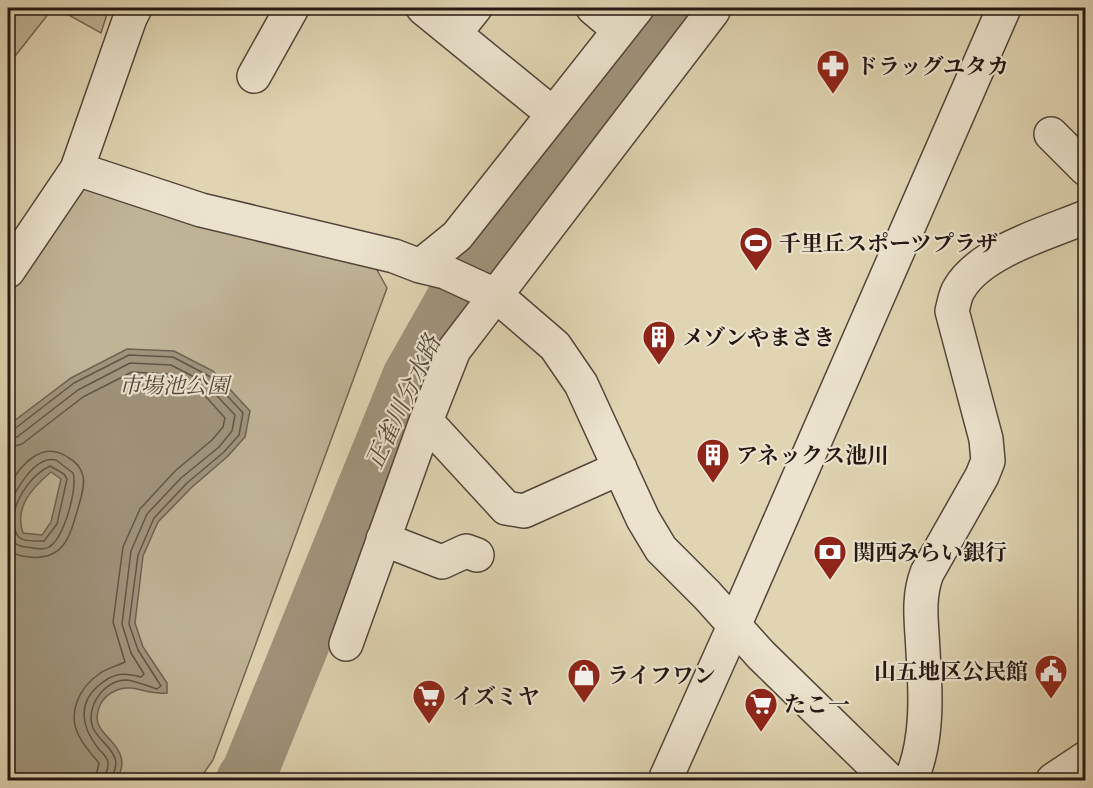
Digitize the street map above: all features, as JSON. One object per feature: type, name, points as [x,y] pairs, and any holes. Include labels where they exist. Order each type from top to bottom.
[{"type":"street","points":[[8,271],[77,169],[135,8]]},
{"type":"street","points":[[423,8],[553,114]]},
{"type":"street","points":[[455,33],[475,8]]},
{"type":"street","points":[[432,269],[628,19],[593,8]]},
{"type":"street","points":[[664,780],[734,626],[1004,8]]},
{"type":"street","points":[[254,76],[282,11]]},
{"type":"street","points":[[346,645],[426,421],[454,350],[490,292],[712,11]]},
{"type":"street","points":[[1051,134],[1086,169]]},
{"type":"street","points":[[77,169],[201,210],[394,256],[490,292],[555,346],[581,384],[644,519],[661,549],[707,595],[761,655],[889,780]]},
{"type":"street","points":[[911,780],[918,764],[924,707],[925,680],[920,601],[923,585],[927,573],[982,476],[988,461],[986,439],[952,311],[958,290],[972,273],[996,255],[1086,217]]},
{"type":"street","points":[[426,421],[506,508],[524,511],[620,468]]},
{"type":"street","points":[[383,539],[442,562],[466,551],[477,555]]},
{"type":"street","points":[[1053,780],[1086,758]]},
{"type":"green space","points":[[8,8],[53,8],[8,65]]},
{"type":"green space","points":[[56,8],[109,8],[101,33]]},
{"type":"green space","name":"市場池公園","points":[[77,181],[373,263],[387,288],[213,760],[199,780],[8,780],[8,285]]},
{"type":"water","points":[[127,349],[174,351],[213,371],[250,411],[245,437],[158,522],[143,556],[135,623],[143,647],[167,683],[167,693],[123,688],[109,694],[101,702],[97,721],[116,747],[122,761],[117,780],[8,780],[8,428],[71,378]],"holes":[[[51,472],[61,479],[51,522],[42,535],[23,533],[21,515],[31,491]]]},
{"type":"waterway","name":"正雀川分水路","points":[[244,780],[250,771],[410,377],[453,301],[678,8]]},
{"type":"place","name":"ドラッグユタカ","points":[[833,95]]},
{"type":"place","name":"千里丘スポーツプラザ","points":[[756,272]]},
{"type":"place","name":"メゾンやまさき","points":[[659,366]]},
{"type":"place","name":"アネックス池川","points":[[713,484]]},
{"type":"place","name":"関西みらい銀行","points":[[830,581]]},
{"type":"place","name":"山五地区公民館","points":[[1051,700]]},
{"type":"place","name":"ライフワン","points":[[584,704]]},
{"type":"place","name":"イズミヤ","points":[[429,725]]},
{"type":"place","name":"たこ一","points":[[761,733]]}]
